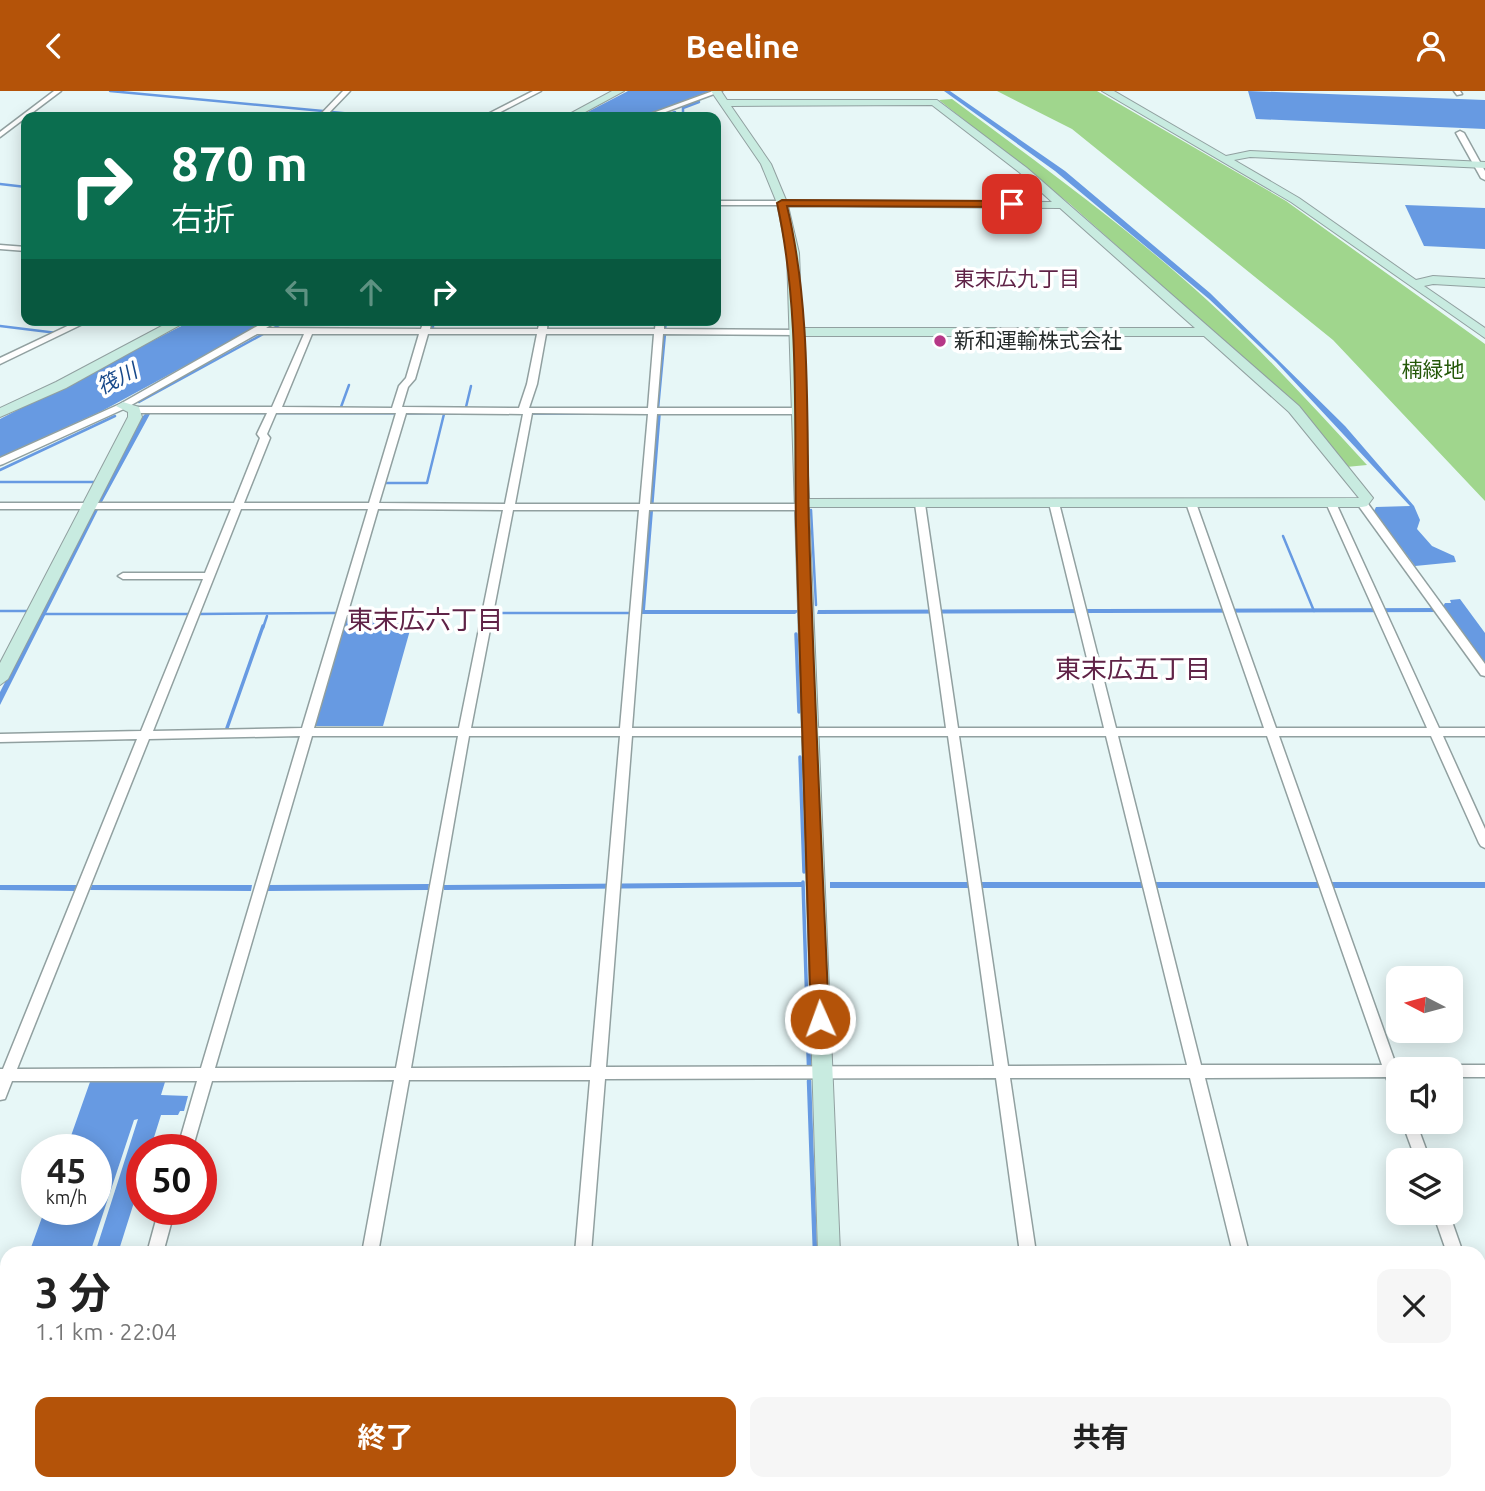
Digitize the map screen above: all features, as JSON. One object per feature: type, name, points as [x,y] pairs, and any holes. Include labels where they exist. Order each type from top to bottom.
[{"type":"street","points":[[34,112],[58,91]]},
{"type":"street","points":[[326,112],[347,91]]},
{"type":"street","points":[[496,112],[538,91]]},
{"type":"street","points":[[579,112],[619,91]]},
{"type":"street","points":[[1107,91],[1232,158],[1250,154],[1481,165]]},
{"type":"street","points":[[1121,91],[1232,158],[1485,322]]},
{"type":"street","points":[[719,94],[766,164],[782,203],[793,253],[803,505],[808,733],[829,1246]]},
{"type":"street","points":[[660,112],[719,94],[934,102],[1023,170],[1294,409],[1366,498],[1362,503]]},
{"type":"street","points":[[676,106],[680,112]]},
{"type":"street","points":[[0,135],[4,129],[21,122]]},
{"type":"street","points":[[1460,133],[1481,165],[1485,178]]},
{"type":"street","points":[[721,203],[1064,205]]},
{"type":"street","points":[[0,247],[21,249]]},
{"type":"street","points":[[1421,283],[1485,283]]},
{"type":"street","points":[[1421,283],[1485,334]]},
{"type":"street","points":[[0,361],[74,326]]},
{"type":"street","points":[[0,413],[61,385],[172,326]]},
{"type":"street","points":[[0,462],[128,408],[265,326]]},
{"type":"street","points":[[189,1134],[400,412],[404,386],[410,379],[426,326]]},
{"type":"street","points":[[371,1246],[464,733],[543,326]]},
{"type":"street","points":[[584,1246],[611,888],[649,506],[660,326]]},
{"type":"street","points":[[256,331],[1206,332]]},
{"type":"street","points":[[0,1094],[4,1075],[265,439],[262,434],[309,331]]},
{"type":"street","points":[[128,408],[273,412],[799,411]]},
{"type":"street","points":[[0,679],[95,506],[135,417],[128,408]]},
{"type":"street","points":[[1054,503],[1239,1246]]},
{"type":"street","points":[[1191,503],[1325,885],[1390,1057]]},
{"type":"street","points":[[1331,503],[1485,843]]},
{"type":"street","points":[[0,506],[1362,503]]},
{"type":"street","points":[[1362,503],[1485,672]]},
{"type":"street","points":[[920,504],[1027,1246]]},
{"type":"street","points":[[122,576],[208,576]]},
{"type":"street","points":[[0,738],[306,732],[1485,732]]},
{"type":"street","points":[[4,1075],[205,1077],[1386,1071]]},
{"type":"street","points":[[1463,1071],[1485,1071]]},
{"type":"street","points":[[157,1246],[163,1225]]},
{"type":"street","points":[[1445,1225],[1453,1246]]},
{"type":"green space","name":"楠緑地","points":[[997,91],[1097,91],[1286,201],[1485,344],[1485,501],[1333,340],[1072,129]]},
{"type":"green space","points":[[952,99],[1177,273],[1249,340],[1367,465],[1346,467],[1301,410],[1070,204],[939,100]]},
{"type":"water","points":[[628,91],[710,91],[654,112],[588,112]]},
{"type":"water","points":[[944,91],[950,91],[1065,171],[1210,293],[1345,426],[1414,506],[1420,520],[1417,529],[1432,546],[1454,556],[1456,562],[1415,566],[1374,511],[1376,507],[1410,506],[1276,362],[1209,299],[1055,171]]},
{"type":"water","points":[[1248,91],[1485,100],[1485,129],[1256,119]]},
{"type":"water","points":[[1405,205],[1485,208],[1485,249],[1424,246]]},
{"type":"water","name":"筏川","points":[[181,326],[259,326],[102,411],[0,457],[0,419]]},
{"type":"water","points":[[661,412],[645,610],[800,610],[795,614],[641,614],[657,414]]},
{"type":"water","points":[[146,413],[649,415],[150,414],[102,502],[0,705],[0,692],[140,419]]},
{"type":"water","points":[[1460,599],[1485,633],[1485,664],[1446,612],[817,614],[818,610],[1442,608],[1445,603],[1451,603],[1450,600]]},
{"type":"water","points":[[347,616],[414,616],[383,726],[315,726]]},
{"type":"water","points":[[803,882],[803,887],[444,890],[444,885]]},
{"type":"water","points":[[830,882],[1485,882],[1485,888],[830,888]]},
{"type":"water","points":[[429,884],[428,890],[267,891],[268,885]]},
{"type":"water","points":[[0,885],[77,885],[74,891],[0,890]]},
{"type":"water","points":[[92,885],[252,885],[251,891],[90,890]]},
{"type":"water","points":[[90,1082],[165,1082],[161,1095],[188,1096],[184,1111],[180,1111],[178,1115],[161,1115],[155,1134],[133,1134],[138,1119],[134,1120],[129,1134],[126,1134],[126,1144],[112,1186],[112,1134],[72,1134]]},
{"type":"water","points":[[126,1156],[127,1225],[120,1246],[97,1246],[104,1225],[112,1225],[112,1200]]},
{"type":"water","points":[[39,1225],[99,1225],[92,1246],[32,1246]]},
{"type":"waterway","points":[[110,91],[323,111]]},
{"type":"waterway","points":[[683,112],[683,108],[699,102]]},
{"type":"waterway","points":[[0,184],[21,186]]},
{"type":"waterway","points":[[0,326],[57,333]]},
{"type":"waterway","points":[[274,328],[278,326]]},
{"type":"waterway","points":[[433,326],[432,329],[435,329]]},
{"type":"waterway","points":[[665,326],[665,330]]},
{"type":"waterway","points":[[139,402],[265,333]]},
{"type":"waterway","points":[[658,409],[665,334]]},
{"type":"waterway","points":[[341,407],[349,385]]},
{"type":"waterway","points":[[466,407],[471,386]]},
{"type":"waterway","points":[[385,483],[427,483],[444,414]]},
{"type":"waterway","points":[[0,470],[115,416]]},
{"type":"waterway","points":[[0,482],[96,482]]},
{"type":"waterway","points":[[811,510],[816,605]]},
{"type":"waterway","points":[[1283,536],[1314,611]]},
{"type":"waterway","points":[[0,611],[29,611]]},
{"type":"waterway","points":[[198,614],[335,613]]},
{"type":"waterway","points":[[347,613],[482,613]]},
{"type":"waterway","points":[[492,613],[629,613]]},
{"type":"waterway","points":[[44,614],[189,614]]},
{"type":"waterway","points":[[263,628],[267,616]]},
{"type":"waterway","points":[[227,728],[263,626]]},
{"type":"waterway","points":[[796,634],[799,712]]},
{"type":"waterway","points":[[800,757],[804,872]]},
{"type":"waterway","points":[[803,882],[807,1008]]},
{"type":"waterway","points":[[807,1007],[809,1067]]},
{"type":"waterway","points":[[809,1081],[815,1246]]},
{"type":"place","name":"新和運輸株式会社","points":[[940,341]]},
{"type":"district","name":"東末広九丁目","points":[[1017,279]]},
{"type":"district","name":"東末広六丁目","points":[[425,620]]},
{"type":"district","name":"東末広五丁目","points":[[1133,669]]},
{"type":"route","points":[[820,1019],[808,733],[797,332],[793,253],[782,203],[1012,204]]}]
